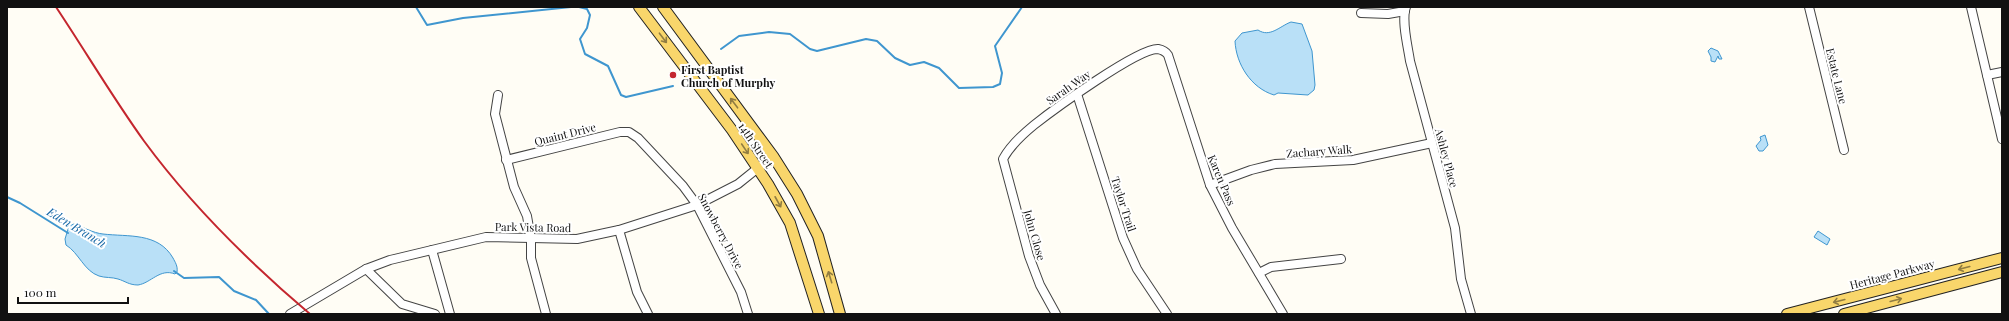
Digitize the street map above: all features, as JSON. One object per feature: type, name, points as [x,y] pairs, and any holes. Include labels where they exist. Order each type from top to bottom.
[{"type":"main road","name":"14th Street","points":[[639,7],[732,130],[758,169],[790,223],[819,314]]},
{"type":"main road","name":"14th Street","points":[[663,7],[774,156],[808,213],[818,236],[840,314]]},
{"type":"main road","name":"Heritage Parkway","points":[[1787,314],[2002,258]]},
{"type":"main road","points":[[1844,314],[1867,311],[2002,272]]},
{"type":"street","name":"Estate Lane","points":[[1809,7],[1844,150]]},
{"type":"street","points":[[1971,7],[2002,139]]},
{"type":"street","points":[[1361,13],[1388,14],[1406,9]]},
{"type":"street","name":"Ashley Place","points":[[1406,9],[1406,35],[1410,61],[1455,228],[1461,279],[1471,314]]},
{"type":"street","name":"Sarah Way","points":[[1003,159],[1007,152],[1033,126],[1077,94],[1132,59],[1158,49]]},
{"type":"street","name":"Karen Pass","points":[[1158,49],[1165,51],[1168,55],[1210,185],[1222,211],[1283,314]]},
{"type":"street","points":[[1988,75],[2002,72]]},
{"type":"street","name":"Taylor Trail","points":[[1077,94],[1123,238],[1137,269],[1167,314]]},
{"type":"street","points":[[498,95],[495,114],[514,187],[527,216],[531,239],[531,258],[546,314]]},
{"type":"street","name":"Quaint Drive","points":[[506,160],[620,132],[629,132]]},
{"type":"street","name":"Snowberry Drive","points":[[629,132],[638,138],[683,186],[697,205],[741,292],[748,314]]},
{"type":"street","name":"Zachary Walk","points":[[1210,185],[1251,170],[1275,164],[1353,160],[1432,144]]},
{"type":"street","name":"Park Vista Road","points":[[290,314],[366,269],[432,250],[486,238],[577,239],[620,230],[697,205],[733,187],[774,156]]},
{"type":"street","name":"John Close","points":[[1003,159],[1029,256],[1040,285],[1056,314]]},
{"type":"street","points":[[620,230],[636,292],[648,314]]},
{"type":"street","points":[[432,250],[449,313],[440,314]]},
{"type":"street","points":[[1259,273],[1271,267],[1341,259]]},
{"type":"street","points":[[366,269],[402,304],[435,314]]},
{"type":"water","points":[[1291,22],[1302,24],[1312,51],[1315,85],[1314,90],[1308,95],[1278,93],[1274,95],[1258,87],[1246,74],[1238,58],[1235,41],[1242,33],[1258,30],[1267,33]]},
{"type":"water","points":[[1711,48],[1718,51],[1722,59],[1719,59],[1718,56],[1715,62],[1711,61],[1708,51]]},
{"type":"water","points":[[1765,135],[1768,145],[1763,151],[1759,151],[1756,146],[1761,140],[1760,137]]},
{"type":"water","points":[[74,224],[99,233],[142,237],[151,240],[167,250],[173,258],[177,272],[175,274],[160,274],[143,284],[138,285],[130,284],[116,278],[94,274],[85,266],[71,248],[66,245],[65,239],[69,226]]},
{"type":"water","points":[[1818,231],[1830,239],[1827,245],[1814,237]]},
{"type":"waterway","points":[[416,7],[427,25],[463,18],[571,7]]},
{"type":"waterway","points":[[579,7],[587,9],[590,15],[587,28],[580,39],[585,54],[608,66],[621,95],[626,97],[673,86]]},
{"type":"waterway","points":[[721,49],[739,36],[769,32],[790,34],[810,49],[817,51],[866,39],[877,41],[895,58],[910,65],[924,62],[939,68],[959,88],[993,87],[1000,84],[1002,73],[995,46],[1022,7]]},
{"type":"waterway","name":"Eden Branch","points":[[7,197],[20,203],[68,233]]},
{"type":"waterway","name":"Eden Branch","points":[[174,271],[184,278],[219,277],[234,291],[256,300],[269,314]]},
{"type":"railway","points":[[56,7],[121,108],[144,141],[181,188],[244,254],[310,314]]},
{"type":"place","name":"First Baptist Church of Murphy","points":[[673,75]]}]
